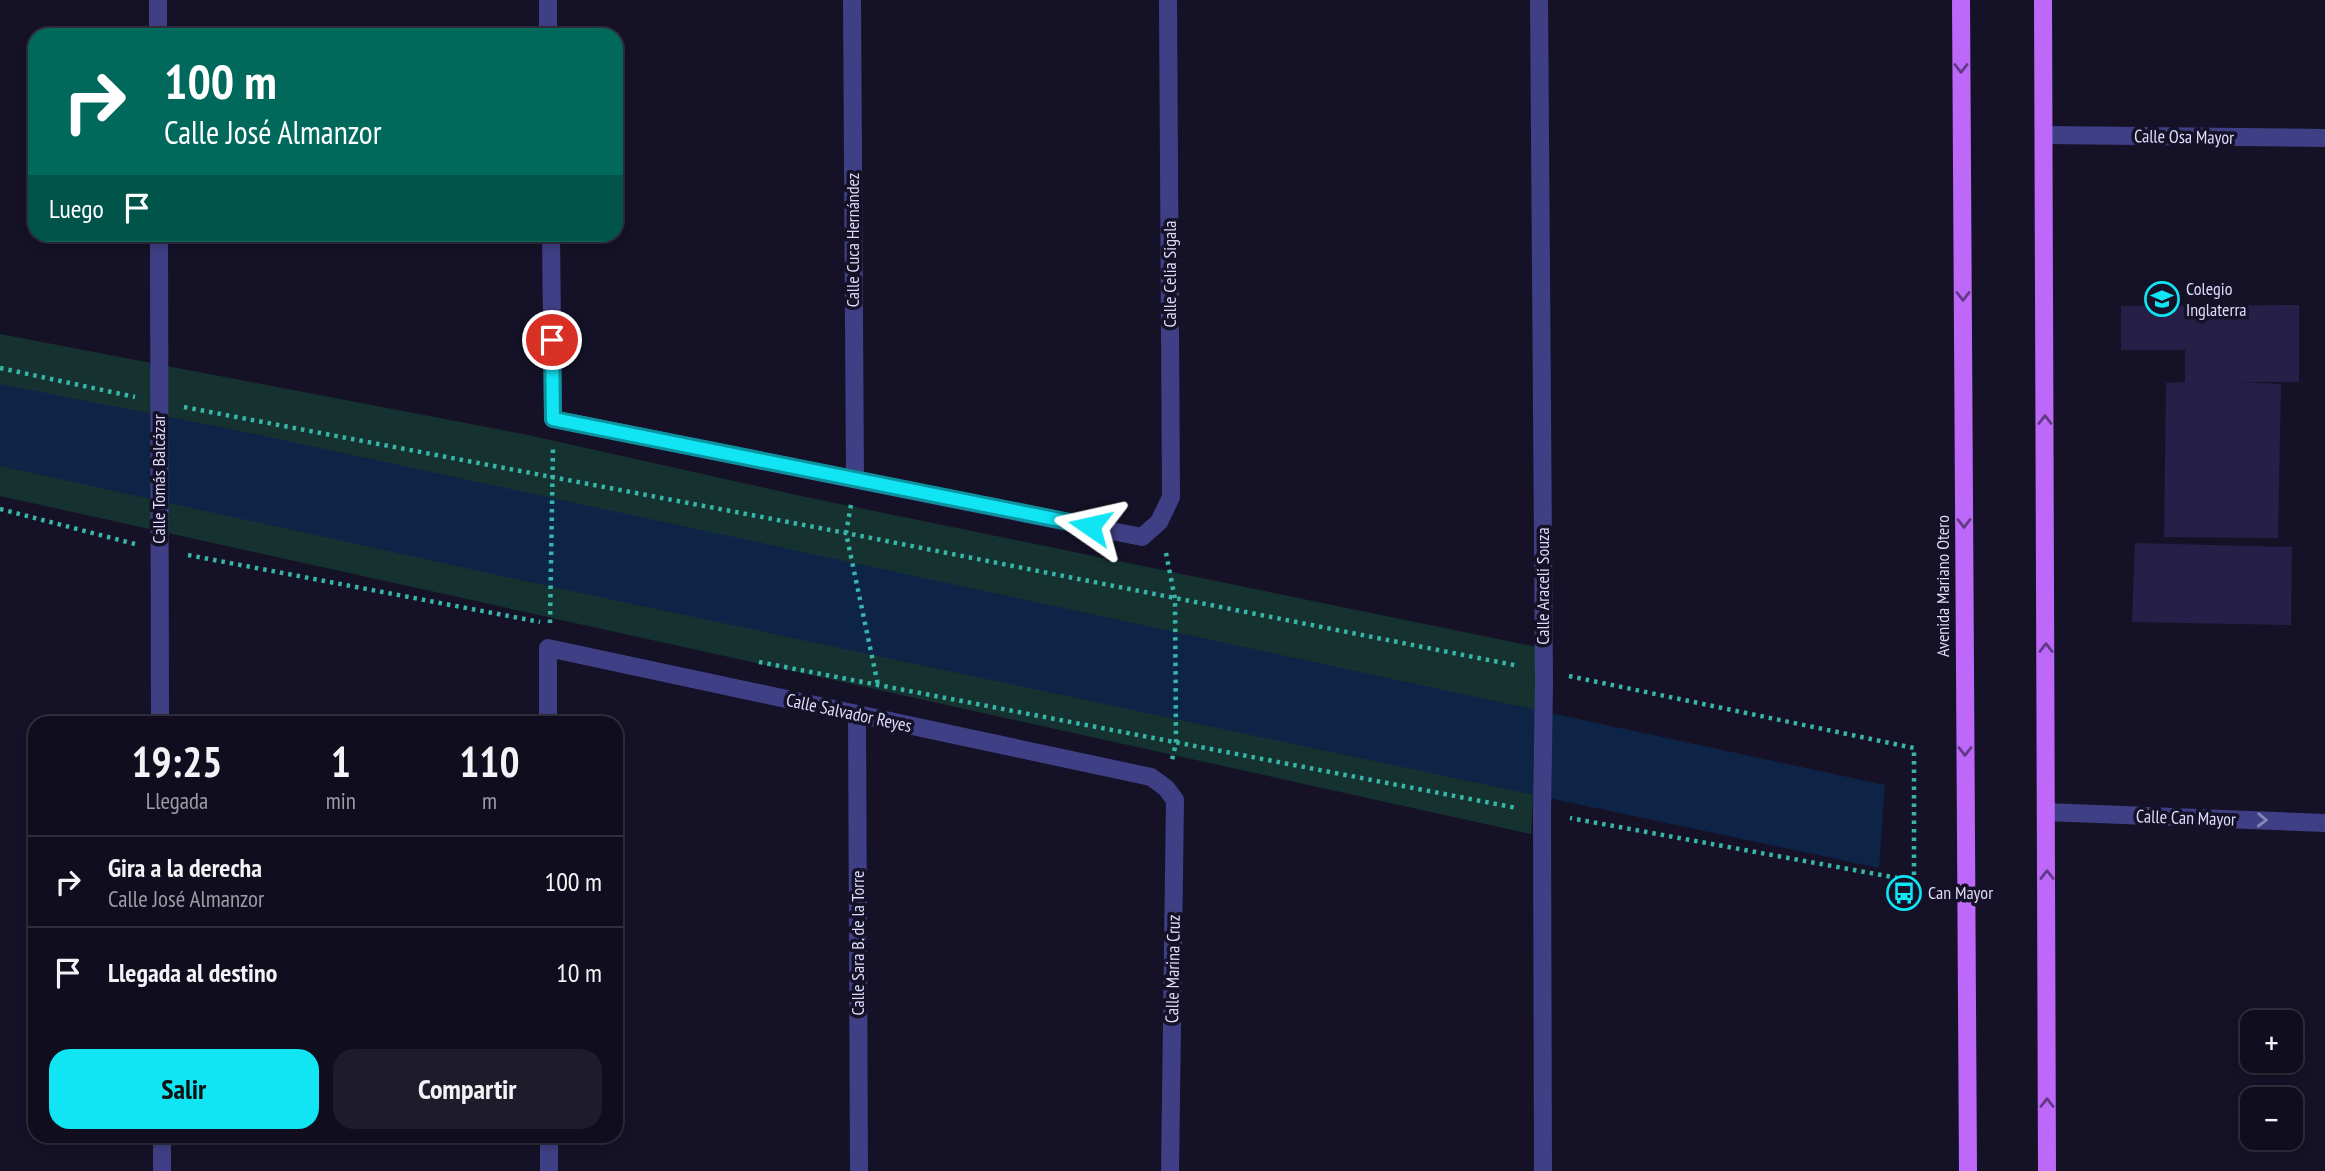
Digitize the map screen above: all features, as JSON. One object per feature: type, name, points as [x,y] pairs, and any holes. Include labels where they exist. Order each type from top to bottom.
[{"type":"main road","name":"Avenida Mariano Otero","points":[[1961,0],[1968,1171]]},
{"type":"main road","points":[[2043,0],[2048,1171]]},
{"type":"street","points":[[158,0],[158,28]]},
{"type":"street","points":[[548,0],[548,28]]},
{"type":"street","name":"Calle Cuca Hernández","points":[[852,0],[855,479]]},
{"type":"street","name":"Calle Celia Sigala","points":[[855,479],[1142,537],[1159,522],[1171,497],[1168,0]]},
{"type":"street","name":"Calle Araceli Souza","points":[[1539,0],[1544,671],[1543,1171]]},
{"type":"street","name":"Calle Osa Mayor","points":[[2044,135],[2325,138]]},
{"type":"street","name":"Calle Tomás Balcázar","points":[[159,242],[160,716]]},
{"type":"street","points":[[551,242],[553,419],[855,479]]},
{"type":"street","name":"Calle Salvador Reyes","points":[[548,716],[548,648],[1151,777]]},
{"type":"street","name":"Calle Sara B. de la Torre","points":[[856,715],[859,1171]]},
{"type":"street","name":"Calle Marina Cruz","points":[[1151,777],[1166,788],[1175,800],[1170,1171]]},
{"type":"street","name":"Calle Can Mayor","points":[[2046,813],[2325,822]]},
{"type":"street","points":[[162,1143],[162,1171]]},
{"type":"street","points":[[549,1143],[549,1171]]},
{"type":"path","points":[[0,368],[159,405],[846,533],[1544,671],[1914,748],[1914,881],[1542,808]]},
{"type":"path","points":[[550,606],[553,419]]},
{"type":"path","points":[[1159,522],[1175,599],[1176,743]]},
{"type":"path","points":[[846,533],[878,684]]},
{"type":"green space","points":[[0,334],[528,435],[806,497],[1542,648],[1531,834],[0,496]]},
{"type":"water","points":[[0,384],[255,434],[1885,785],[1879,868],[571,591],[0,466]]},
{"type":"building","points":[[2299,305],[2299,382],[2239,382],[2281,384],[2278,538],[2164,537],[2166,383],[2185,382],[2185,350],[2121,350],[2121,306]]},
{"type":"building","points":[[2135,543],[2292,547],[2291,625],[2132,622]]},
{"type":"place","name":"Colegio Inglaterra","points":[[2162,299]]},
{"type":"place","name":"Can Mayor","points":[[1904,893]]},
{"type":"route","points":[[552,340],[553,419],[1090,526]]}]
